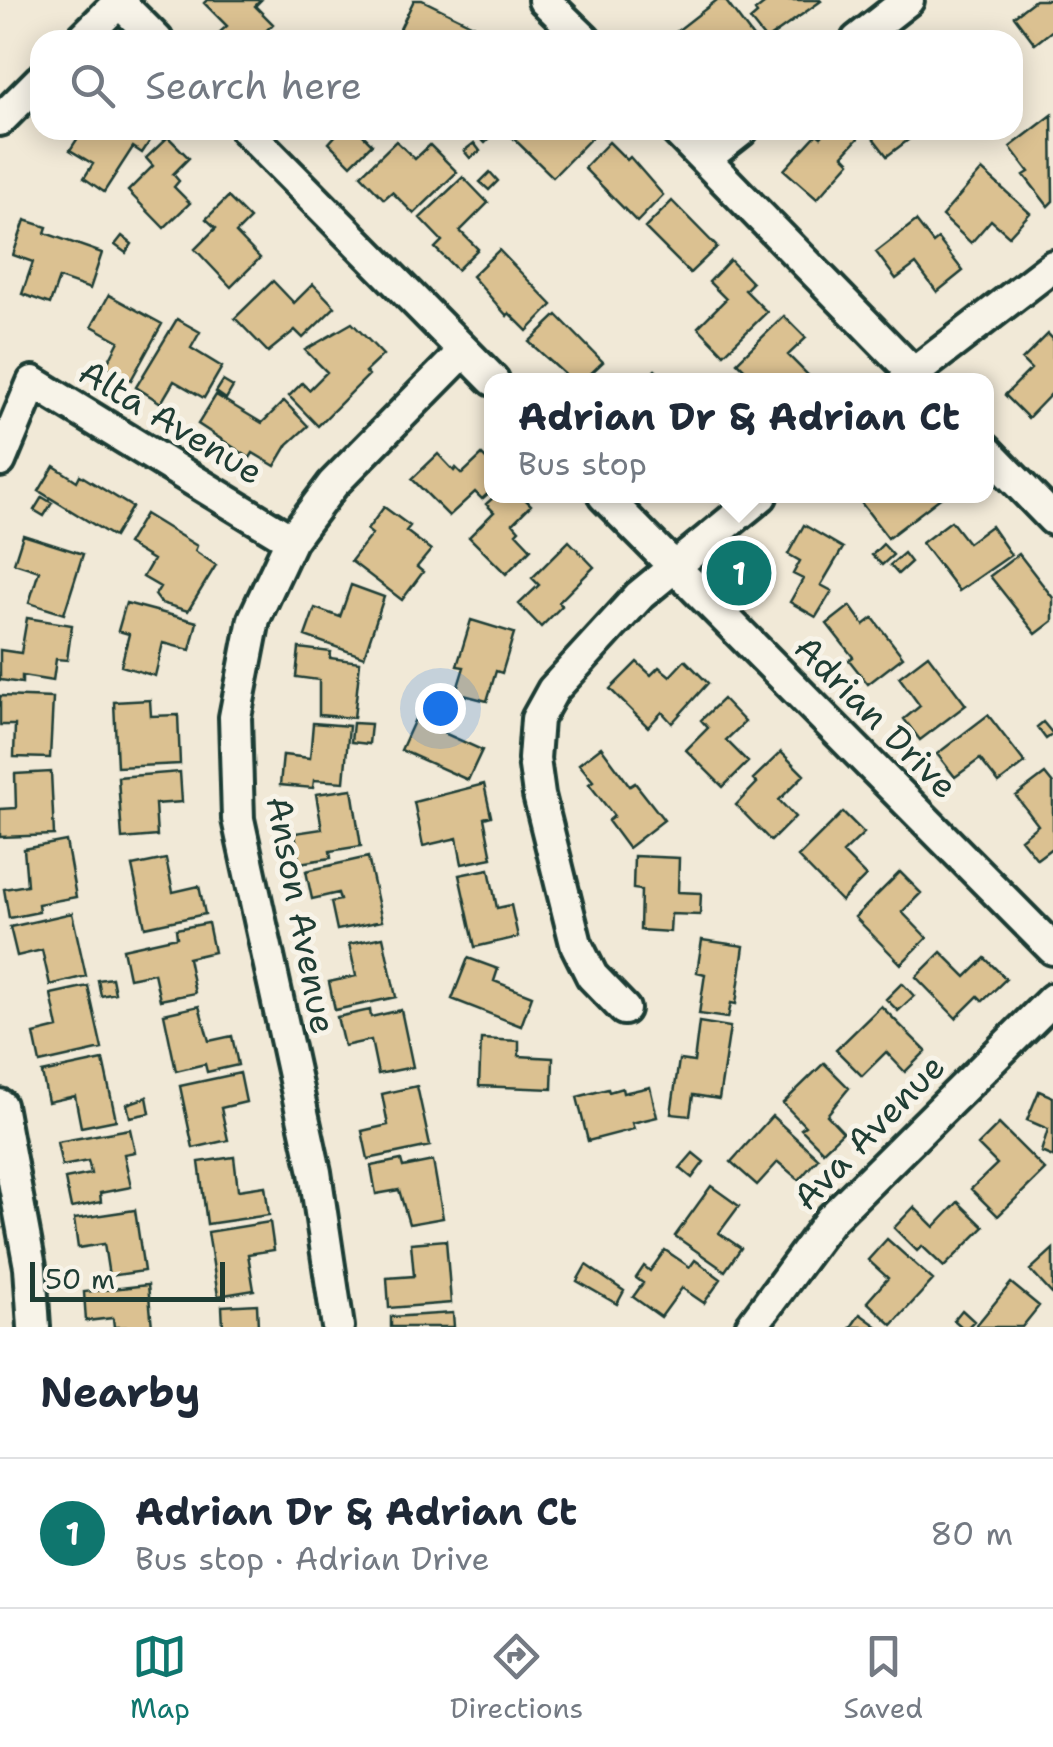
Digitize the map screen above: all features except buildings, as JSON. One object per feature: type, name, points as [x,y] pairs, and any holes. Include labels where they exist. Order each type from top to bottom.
[{"type":"street","points":[[544,0],[575,30]]},
{"type":"street","points":[[870,30],[908,0]]},
{"type":"street","points":[[91,30],[119,1],[147,30]]},
{"type":"street","points":[[0,120],[30,90]]},
{"type":"street","points":[[256,140],[486,373]]},
{"type":"street","points":[[686,140],[908,373]]},
{"type":"street","points":[[705,158],[729,140]]},
{"type":"street","points":[[919,373],[1053,266]]},
{"type":"street","name":"Anson Avenue","points":[[338,1327],[316,1172],[238,819],[235,717],[254,619],[291,540],[333,484],[464,351]]},
{"type":"street","name":"Alta Avenue","points":[[0,462],[33,382],[291,540]]},
{"type":"street","points":[[994,458],[1053,520]]},
{"type":"street","name":"Adrian Drive","points":[[611,503],[1053,948]]},
{"type":"street","points":[[624,1009],[592,976],[576,944],[539,795],[534,759],[537,720],[553,690],[640,595],[752,503]]},
{"type":"street","name":"Ava Avenue","points":[[751,1327],[830,1220],[1053,999]]},
{"type":"street","points":[[0,1105],[30,1267],[34,1327]]},
{"type":"place","name":"Adrian Dr & Adrian Ct","points":[[739,573]]}]
